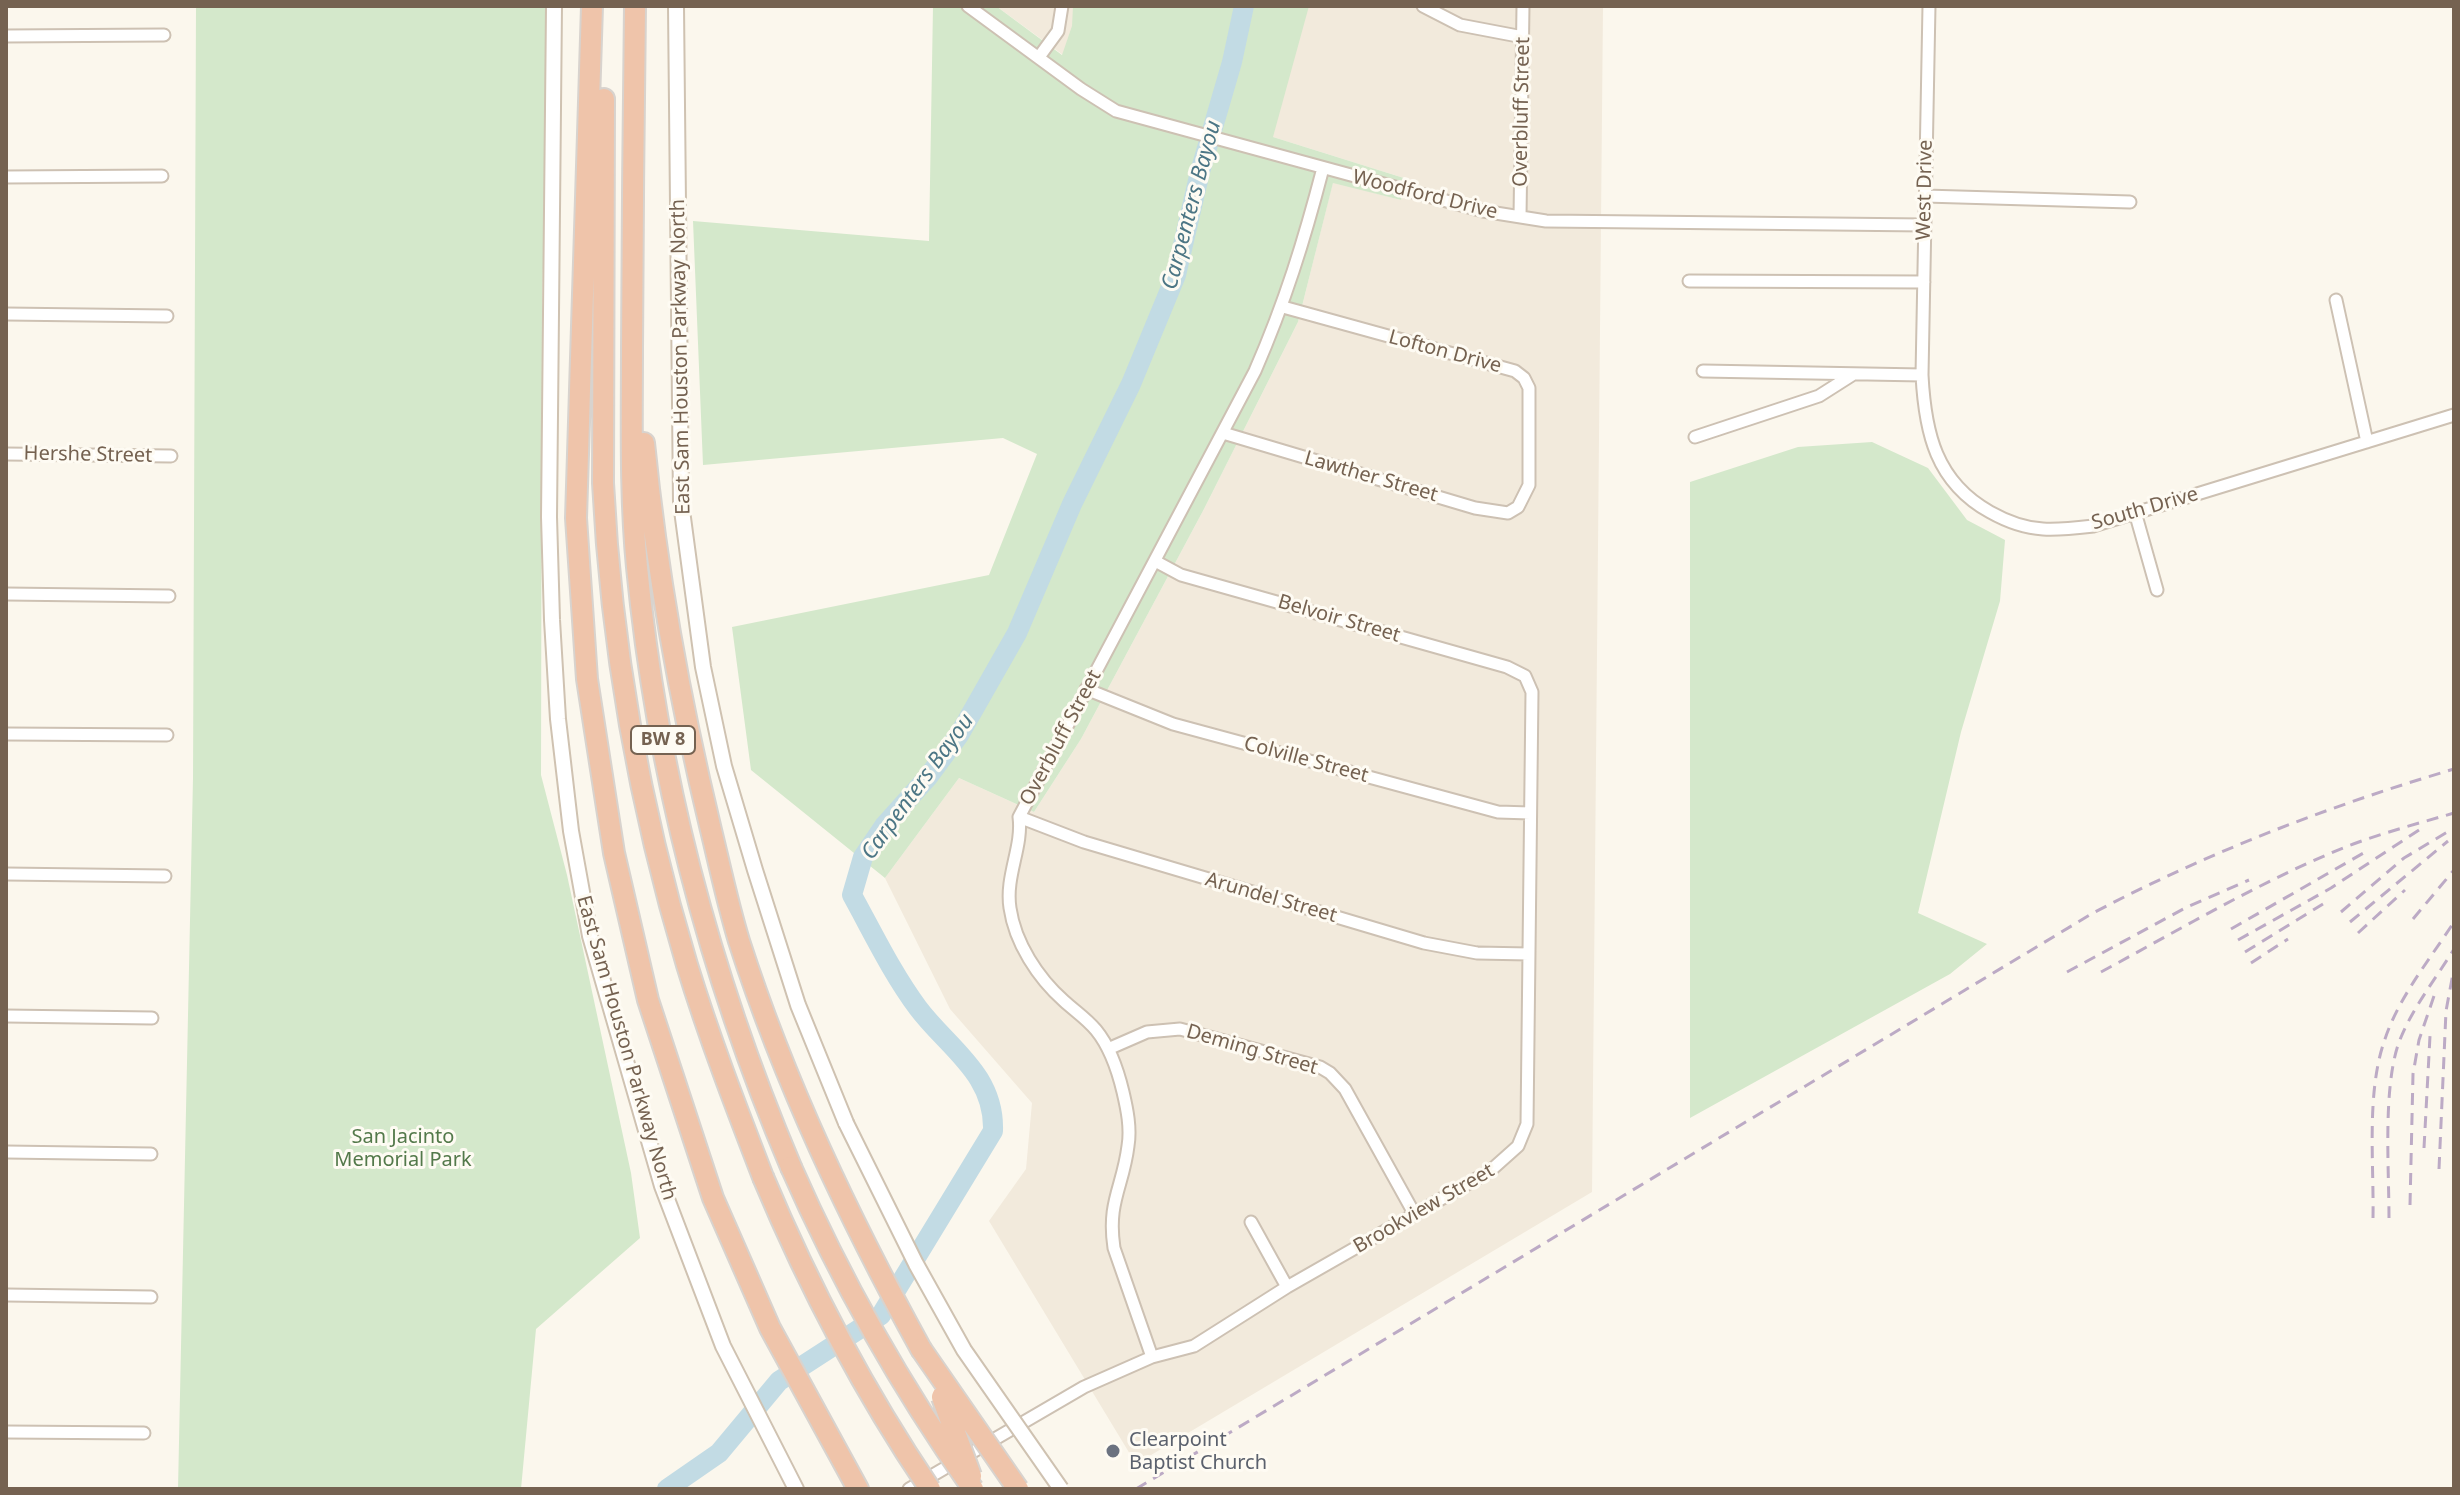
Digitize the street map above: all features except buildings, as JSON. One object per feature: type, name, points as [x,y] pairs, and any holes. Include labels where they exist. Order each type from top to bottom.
[{"type":"highway","points":[[592,6],[576,518],[581,610],[595,737],[626,911],[660,1041],[713,1198],[770,1328],[858,1489]]},
{"type":"highway","name":"BW 8","points":[[604,6],[605,536],[617,644],[644,792],[687,965],[725,1079],[763,1177],[799,1261],[842,1347],[930,1489]]},
{"type":"highway","name":"BW 8","points":[[635,6],[632,443],[637,565],[657,709],[703,921],[750,1066],[834,1261],[930,1428],[974,1489]]},
{"type":"highway","points":[[632,296],[648,481],[674,662],[692,759],[727,900],[754,984],[817,1147],[867,1250],[921,1349],[952,1420],[974,1489]]},
{"type":"highway","points":[[921,1349],[1018,1489]]},
{"type":"highway","points":[[825,1428],[866,1489]]},
{"type":"main road","name":"East Sam Houston Parkway North","points":[[554,6],[549,517],[558,719],[571,831],[590,936],[662,1186],[723,1346],[796,1489]]},
{"type":"main road","name":"East Sam Houston Parkway North","points":[[676,6],[681,503],[703,667],[724,766],[798,1005],[846,1123],[916,1264],[964,1350],[1061,1489]]},
{"type":"street","name":"Woodford Drive","points":[[968,6],[1116,111],[1483,211],[1546,221],[1925,225]]},
{"type":"street","points":[[1039,57],[1058,31],[1062,6]]},
{"type":"street","points":[[1423,6],[1460,25],[1523,37]]},
{"type":"street","name":"Overbluff Street","points":[[1520,217],[1523,6]]},
{"type":"street","name":"West Drive","points":[[1922,375],[1929,6]]},
{"type":"street","points":[[6,36],[164,35]]},
{"type":"street","name":"Overbluff Street","points":[[1152,1357],[1114,1248],[1112,1234],[1112,1205],[1130,1136],[1123,1093],[1108,1049],[1097,1032],[1037,972],[1019,936],[1010,907],[1012,863],[1021,832],[1019,817],[1255,371],[1283,307],[1323,168]]},
{"type":"street","points":[[6,177],[162,176]]},
{"type":"street","points":[[1925,196],[2130,202]]},
{"type":"street","points":[[1689,281],[1924,282]]},
{"type":"street","points":[[2336,300],[2367,442]]},
{"type":"street","name":"Lofton Drive","points":[[1283,307],[1515,371],[1524,378],[1529,388],[1529,485],[1518,507]]},
{"type":"street","points":[[6,314],[167,316]]},
{"type":"street","points":[[1703,371],[1922,375]]},
{"type":"street","points":[[1695,437],[1819,396],[1853,375]]},
{"type":"street","name":"South Drive","points":[[1922,375],[1924,411],[1932,445],[1951,480],[1978,505],[2012,523],[2044,529],[2093,526],[2454,415]]},
{"type":"street","name":"Lawther Street","points":[[1223,433],[1475,508],[1508,513],[1518,507]]},
{"type":"street","name":"Hershe Street","points":[[6,454],[171,456]]},
{"type":"street","points":[[2135,512],[2157,590]]},
{"type":"street","name":"Belvoir Street","points":[[1155,561],[1181,575],[1507,667],[1525,676]]},
{"type":"street","points":[[6,594],[169,596]]},
{"type":"street","name":"Brookview Street","points":[[909,1489],[1084,1387],[1152,1357],[1194,1346],[1287,1287],[1501,1164],[1524,1135],[1527,1124],[1532,692],[1525,676]]},
{"type":"street","name":"Colville Street","points":[[1086,689],[1173,724],[1498,812],[1530,813]]},
{"type":"street","points":[[6,734],[167,735]]},
{"type":"street","name":"Arundel Street","points":[[1019,817],[1084,842],[1424,943],[1477,953],[1529,954]]},
{"type":"street","points":[[6,874],[165,876]]},
{"type":"street","points":[[6,1016],[152,1018]]},
{"type":"street","name":"Deming Street","points":[[1108,1049],[1147,1032],[1180,1029],[1320,1067],[1345,1089],[1415,1215]]},
{"type":"street","points":[[6,1152],[151,1154]]},
{"type":"street","points":[[1251,1222],[1287,1287]]},
{"type":"street","points":[[6,1295],[151,1297]]},
{"type":"street","points":[[6,1432],[144,1433]]},
{"type":"shaded area","points":[[996,6],[1603,6],[1592,1192],[1136,1464],[989,1221],[1026,1169],[1032,1103],[950,1009],[885,878],[959,778],[1034,812],[1081,739],[1204,509],[1298,322],[1333,182],[1401,200],[1407,179],[1273,137],[1063,55]]},
{"type":"green space","name":"San Jacinto Memorial Park","points":[[196,6],[550,6],[542,303],[541,775],[567,875],[631,1173],[640,1238],[536,1329],[521,1489],[178,1489],[193,778]]},
{"type":"green space","points":[[933,6],[996,6],[1062,55],[1072,26],[1073,6],[1309,6],[1273,137],[1407,179],[1401,200],[1333,183],[1298,322],[1204,509],[1081,739],[1034,812],[959,778],[885,878],[751,770],[732,627],[989,575],[1037,454],[1003,438],[703,465],[693,221],[929,241]]},
{"type":"green space","points":[[1872,442],[1928,468],[1967,520],[2005,540],[2000,601],[1961,732],[1918,913],[1987,944],[1950,974],[1690,1118],[1690,482],[1798,447]]},
{"type":"waterway","name":"Carpenters Bayou","points":[[667,1489],[719,1453],[779,1381],[881,1315],[993,1131],[992,1111],[978,1078],[909,995],[852,895],[863,857],[884,826],[928,777],[959,735],[1017,633],[1072,504],[1131,384],[1176,275],[1244,6]]},
{"type":"railway","points":[[1136,1489],[2093,913],[2181,870],[2270,832],[2454,769]]},
{"type":"railway","points":[[2101,972],[2301,866],[2361,841],[2454,813]]},
{"type":"railway","points":[[2341,912],[2404,858],[2454,828]]},
{"type":"railway","points":[[2238,940],[2331,888],[2419,830]]},
{"type":"railway","points":[[2350,922],[2448,841]]},
{"type":"railway","points":[[2231,929],[2367,851]]},
{"type":"railway","points":[[2413,919],[2454,870]]},
{"type":"railway","points":[[2067,972],[2187,907],[2249,880]]},
{"type":"railway","points":[[2358,933],[2405,890]]},
{"type":"railway","points":[[2245,952],[2323,904]]},
{"type":"railway","points":[[2373,1218],[2372,1127],[2379,1060],[2398,1008],[2454,922]]},
{"type":"railway","points":[[2251,963],[2288,939]]},
{"type":"railway","points":[[2389,1218],[2388,1130],[2393,1064],[2409,1020],[2454,949]]},
{"type":"railway","points":[[2439,1169],[2446,1011],[2454,968]]},
{"type":"railway","points":[[2410,1205],[2413,1074],[2419,1040],[2435,993]]},
{"type":"railway","points":[[2424,1148],[2430,1036]]},
{"type":"place","name":"Clearpoint Baptist Church","points":[[1113,1451]]}]
